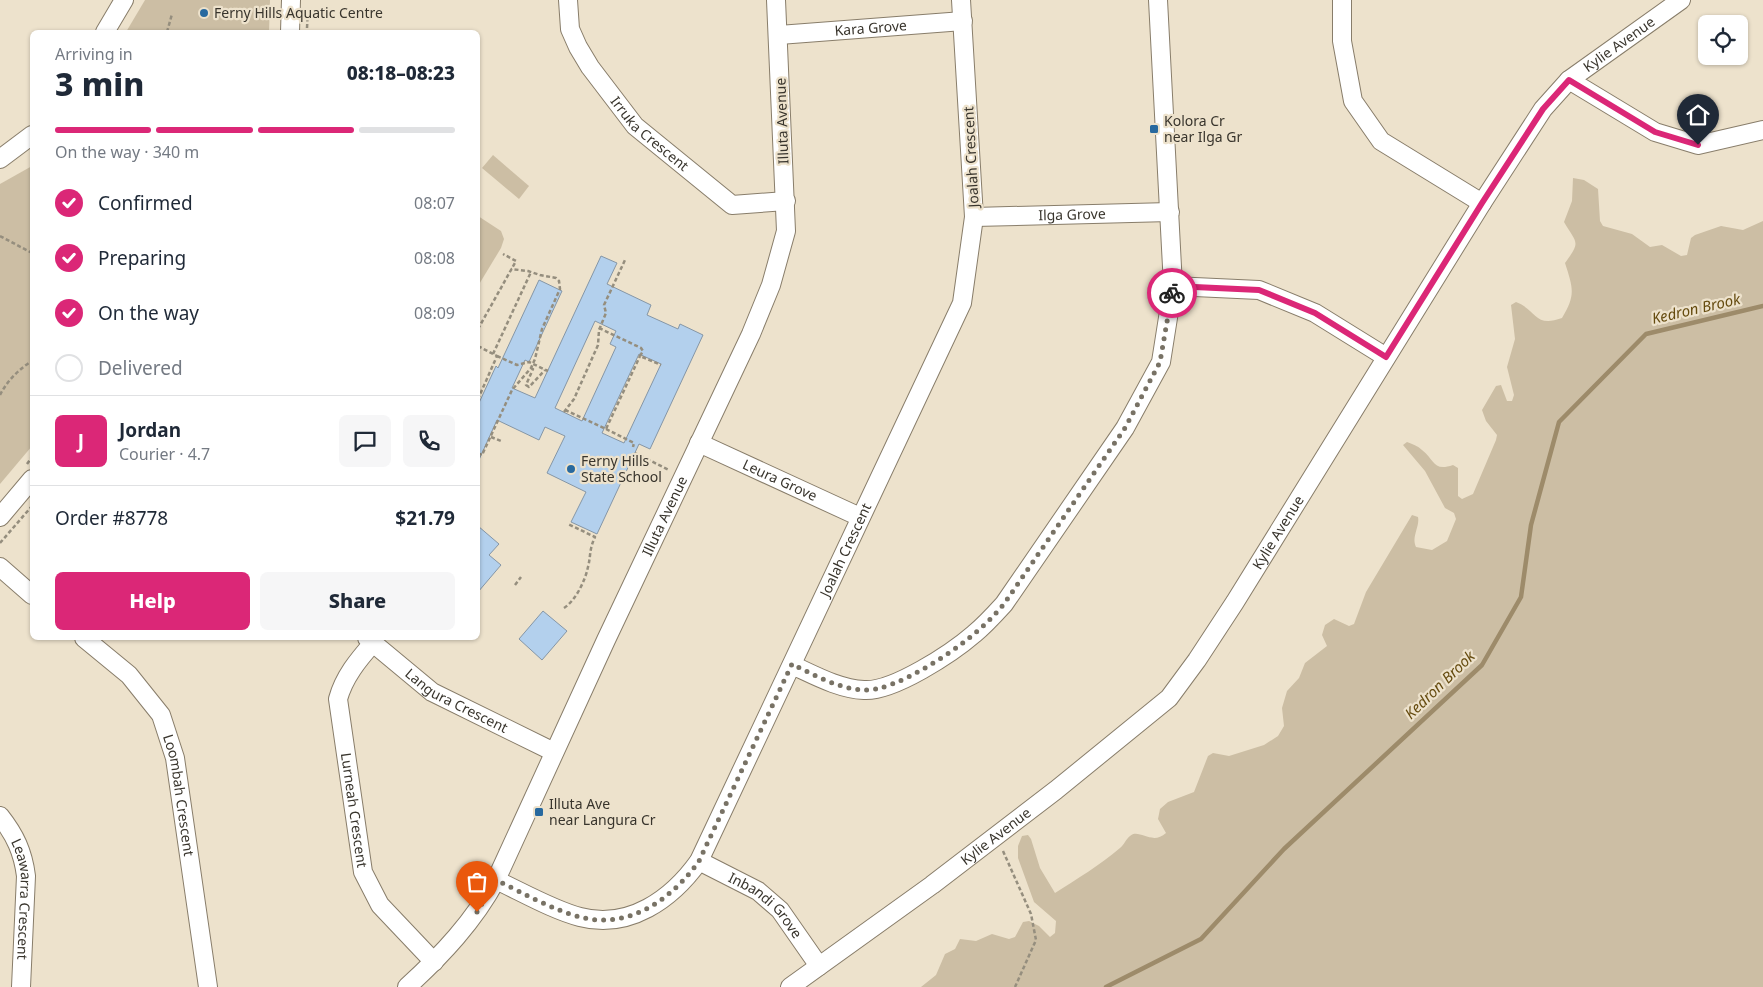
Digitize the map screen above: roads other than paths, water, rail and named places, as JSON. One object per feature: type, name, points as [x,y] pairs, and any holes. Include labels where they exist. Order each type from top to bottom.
[{"type":"street","points":[[106,30],[124,0]]},
{"type":"street","points":[[290,30],[291,0]]},
{"type":"street","name":"Irruka Crescent","points":[[568,0],[570,29],[578,47],[590,67],[635,126],[732,205],[786,201]]},
{"type":"street","name":"Illuta Avenue","points":[[407,987],[434,962],[470,922],[485,901],[496,880],[554,752],[751,334],[771,285],[786,231],[776,0]]},
{"type":"street","name":"Joalah Crescent","points":[[496,880],[580,917],[600,920],[626,918],[664,899],[688,876],[699,861],[962,303],[974,217],[961,0]]},
{"type":"street","points":[[792,664],[834,684],[862,690],[875,690],[887,687],[910,676],[972,636],[1004,604],[1129,420],[1160,362],[1173,286],[1158,0]]},
{"type":"street","points":[[1342,0],[1342,41],[1353,100],[1381,140],[1482,203]]},
{"type":"street","name":"Kylie Avenue","points":[[790,987],[932,885],[1169,698],[1230,610],[1482,203],[1543,109],[1569,80],[1681,0]]},
{"type":"street","name":"Kara Grove","points":[[779,35],[963,21]]},
{"type":"street","points":[[1569,80],[1655,132],[1698,145],[1763,130]]},
{"type":"street","points":[[0,159],[30,136]]},
{"type":"street","name":"Ilga Grove","points":[[974,217],[1170,212]]},
{"type":"street","points":[[1173,286],[1259,290],[1315,313],[1386,357]]},
{"type":"street","name":"Leura Grove","points":[[699,443],[860,517]]},
{"type":"street","points":[[0,517],[30,481]]},
{"type":"street","points":[[0,568],[30,593]]},
{"type":"street","name":"Loombah Crescent","points":[[86,640],[129,675],[161,715],[175,758],[208,987]]},
{"type":"street","name":"Langura Crescent","points":[[370,640],[432,692],[554,752]]},
{"type":"street","name":"Lurneah Crescent","points":[[370,640],[348,676],[338,699],[363,872],[380,905],[434,962]]},
{"type":"street","name":"Leawarra Crescent","points":[[0,816],[19,845],[26,876],[21,987]]},
{"type":"street","name":"Inbandi Grove","points":[[699,861],[758,891],[780,910],[819,966]]},
{"type":"waterway","name":"Kedron Brook","points":[[1106,987],[1201,939],[1284,849],[1482,665],[1521,597],[1531,525],[1559,422],[1646,334],[1763,306]]},
{"type":"place","name":"Ferny Hills Aquatic Centre","points":[[204,13]]},
{"type":"place","name":"Kolora Cr near Ilga Gr","points":[[1154,129]]},
{"type":"place","name":"Ferny Hills State School","points":[[571,469]]},
{"type":"place","name":"Illuta Ave near Langura Cr","points":[[539,812]]}]
